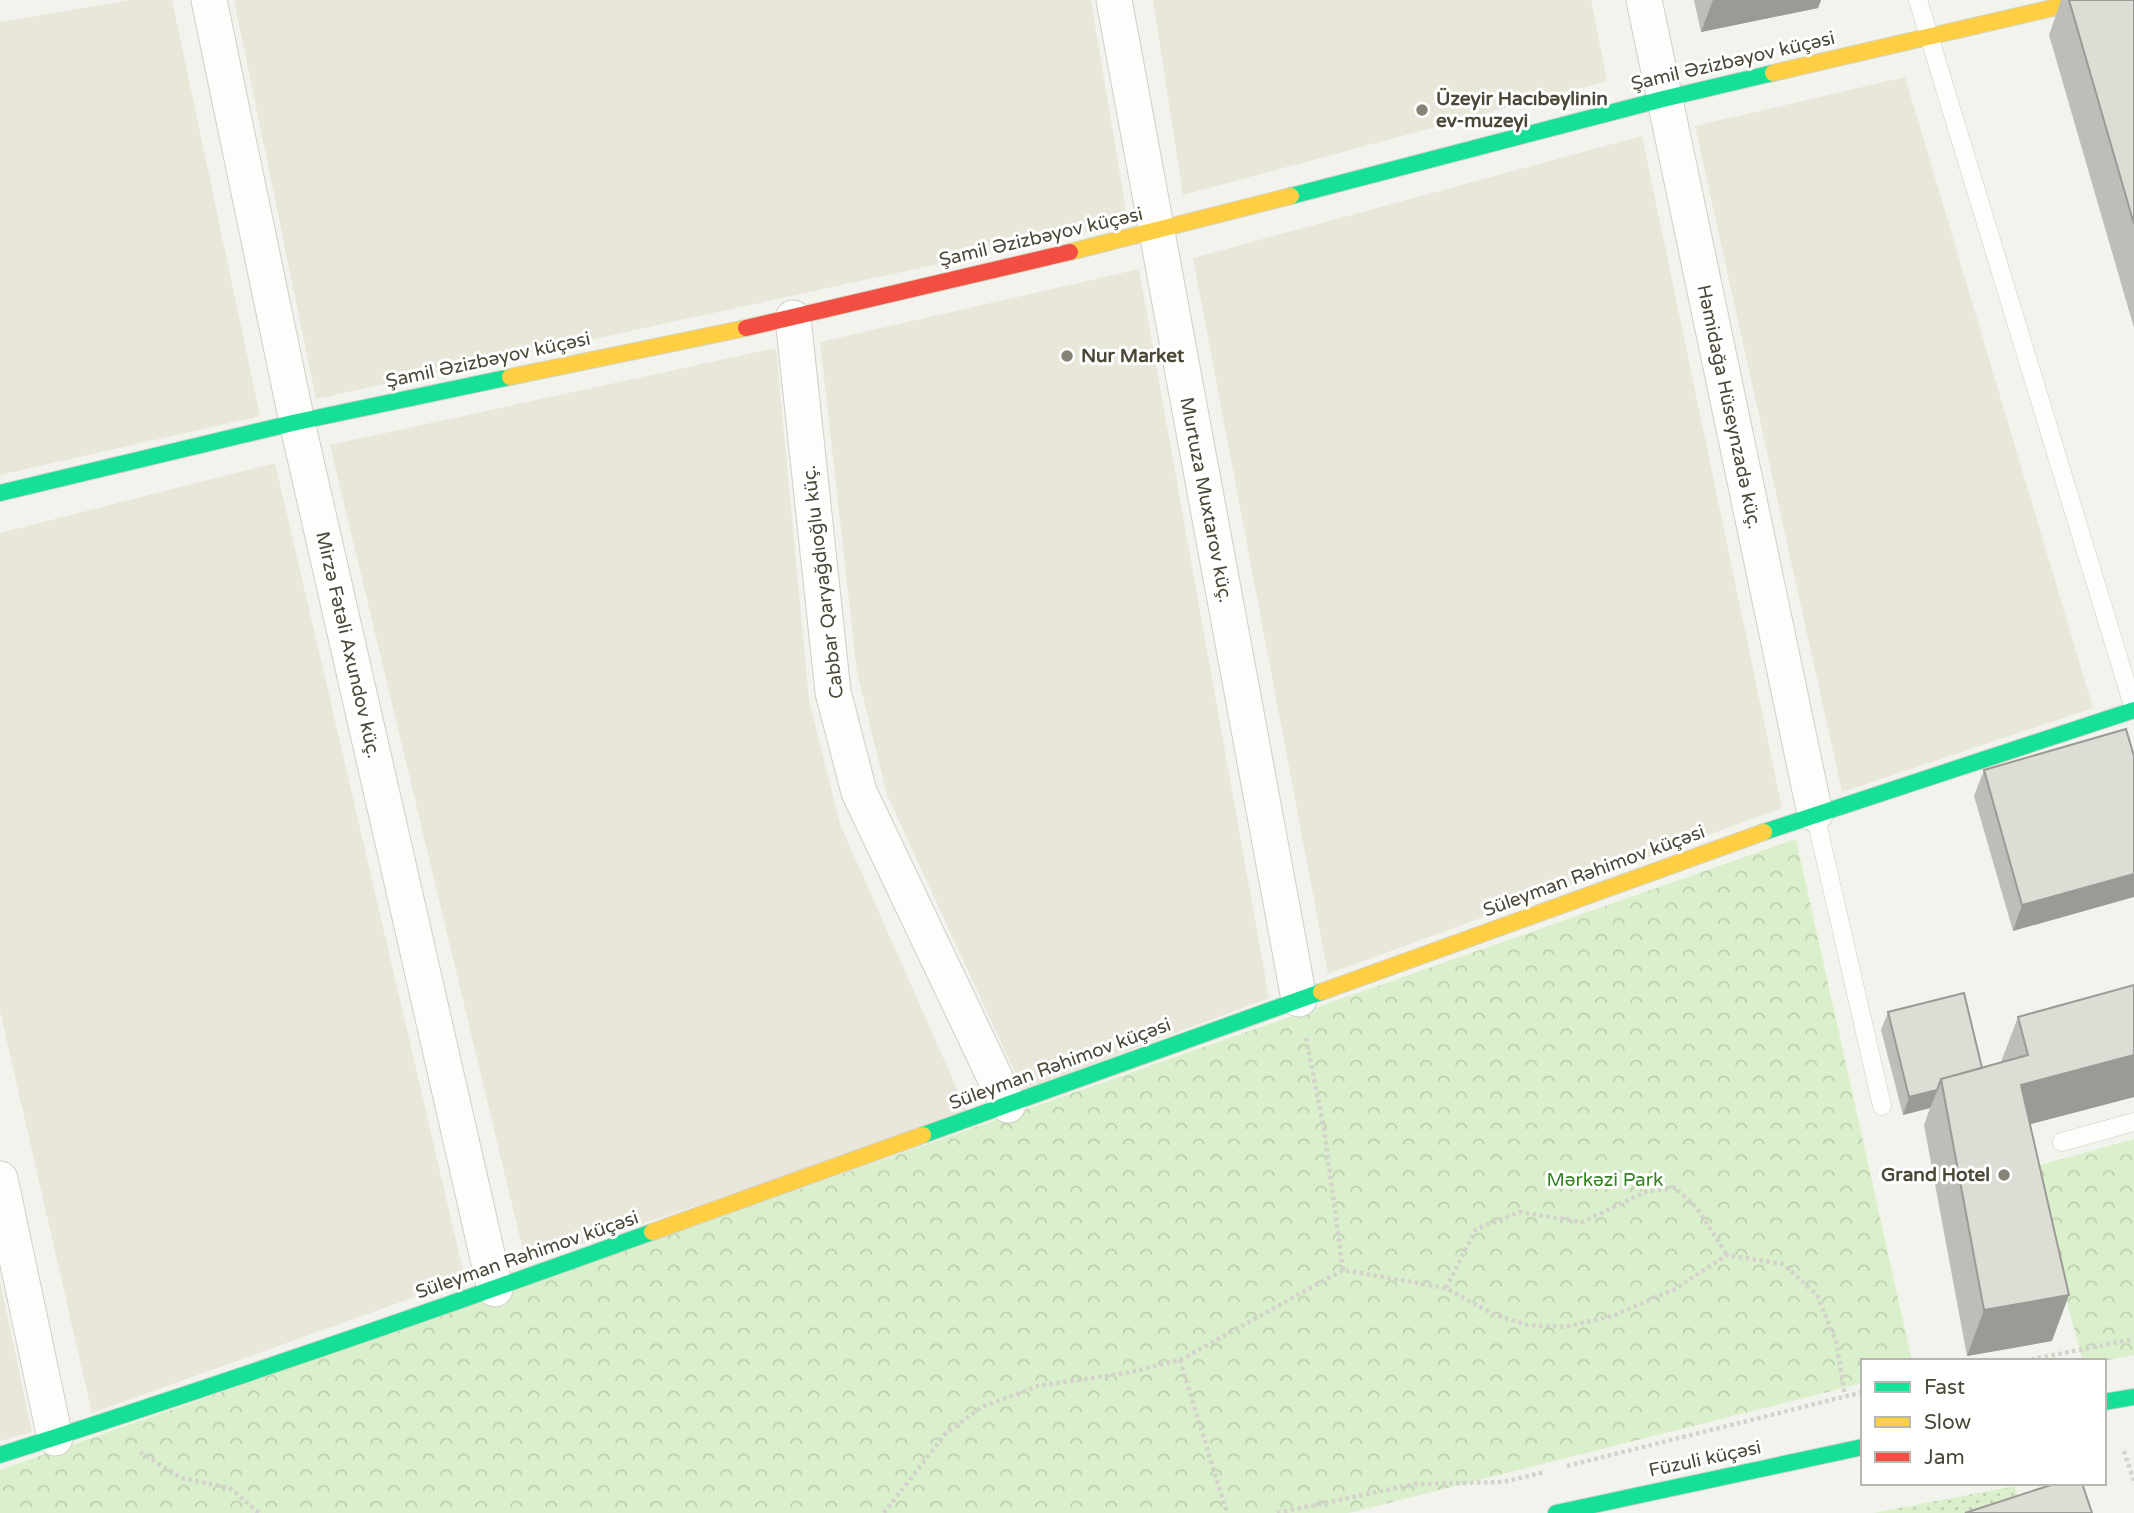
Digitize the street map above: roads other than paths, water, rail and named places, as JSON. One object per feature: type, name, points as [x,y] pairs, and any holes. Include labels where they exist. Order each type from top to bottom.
[{"type":"street","name":"Mirzə Fətəli Axundov küç.","points":[[209,0],[297,422],[495,1289]]},
{"type":"street","name":"Murtuza Muxtarov küç.","points":[[1114,0],[1299,999]]},
{"type":"street","name":"Həmidağa Hüseynzadə küç.","points":[[1644,0],[1815,814]]},
{"type":"street","name":"Şamil Əzizbəyov küçəsi","points":[[0,493],[297,422],[793,318],[1156,231],[1663,99],[2087,0]]},
{"type":"street","name":"Cabbar Qaryağdıoğlu küç.","points":[[793,318],[833,692],[859,792],[1008,1105]]},
{"type":"street","name":"Süleyman Rəhimov küçəsi","points":[[0,1455],[495,1289],[1815,814],[2134,710]]},
{"type":"street","points":[[0,1180],[55,1438]]},
{"type":"street","points":[[2106,1402],[2134,1397]]},
{"type":"street","name":"Füzuli küçəsi","points":[[1556,1513],[1861,1447]]},
{"type":"lane","points":[[1917,0],[2134,710]]},
{"type":"lane","points":[[1815,814],[1882,1106]]},
{"type":"lane","points":[[2062,1142],[2134,1122]]},
{"type":"place","name":"Üzeyir Hacıbəylinin ev-muzeyi","points":[[1422,110]]},
{"type":"place","name":"Nur Market","points":[[1067,356]]},
{"type":"place","name":"Grand Hotel","points":[[2004,1175]]},
{"type":"park label","name":"Mərkəzi Park","points":[[1605,1180]]}]
